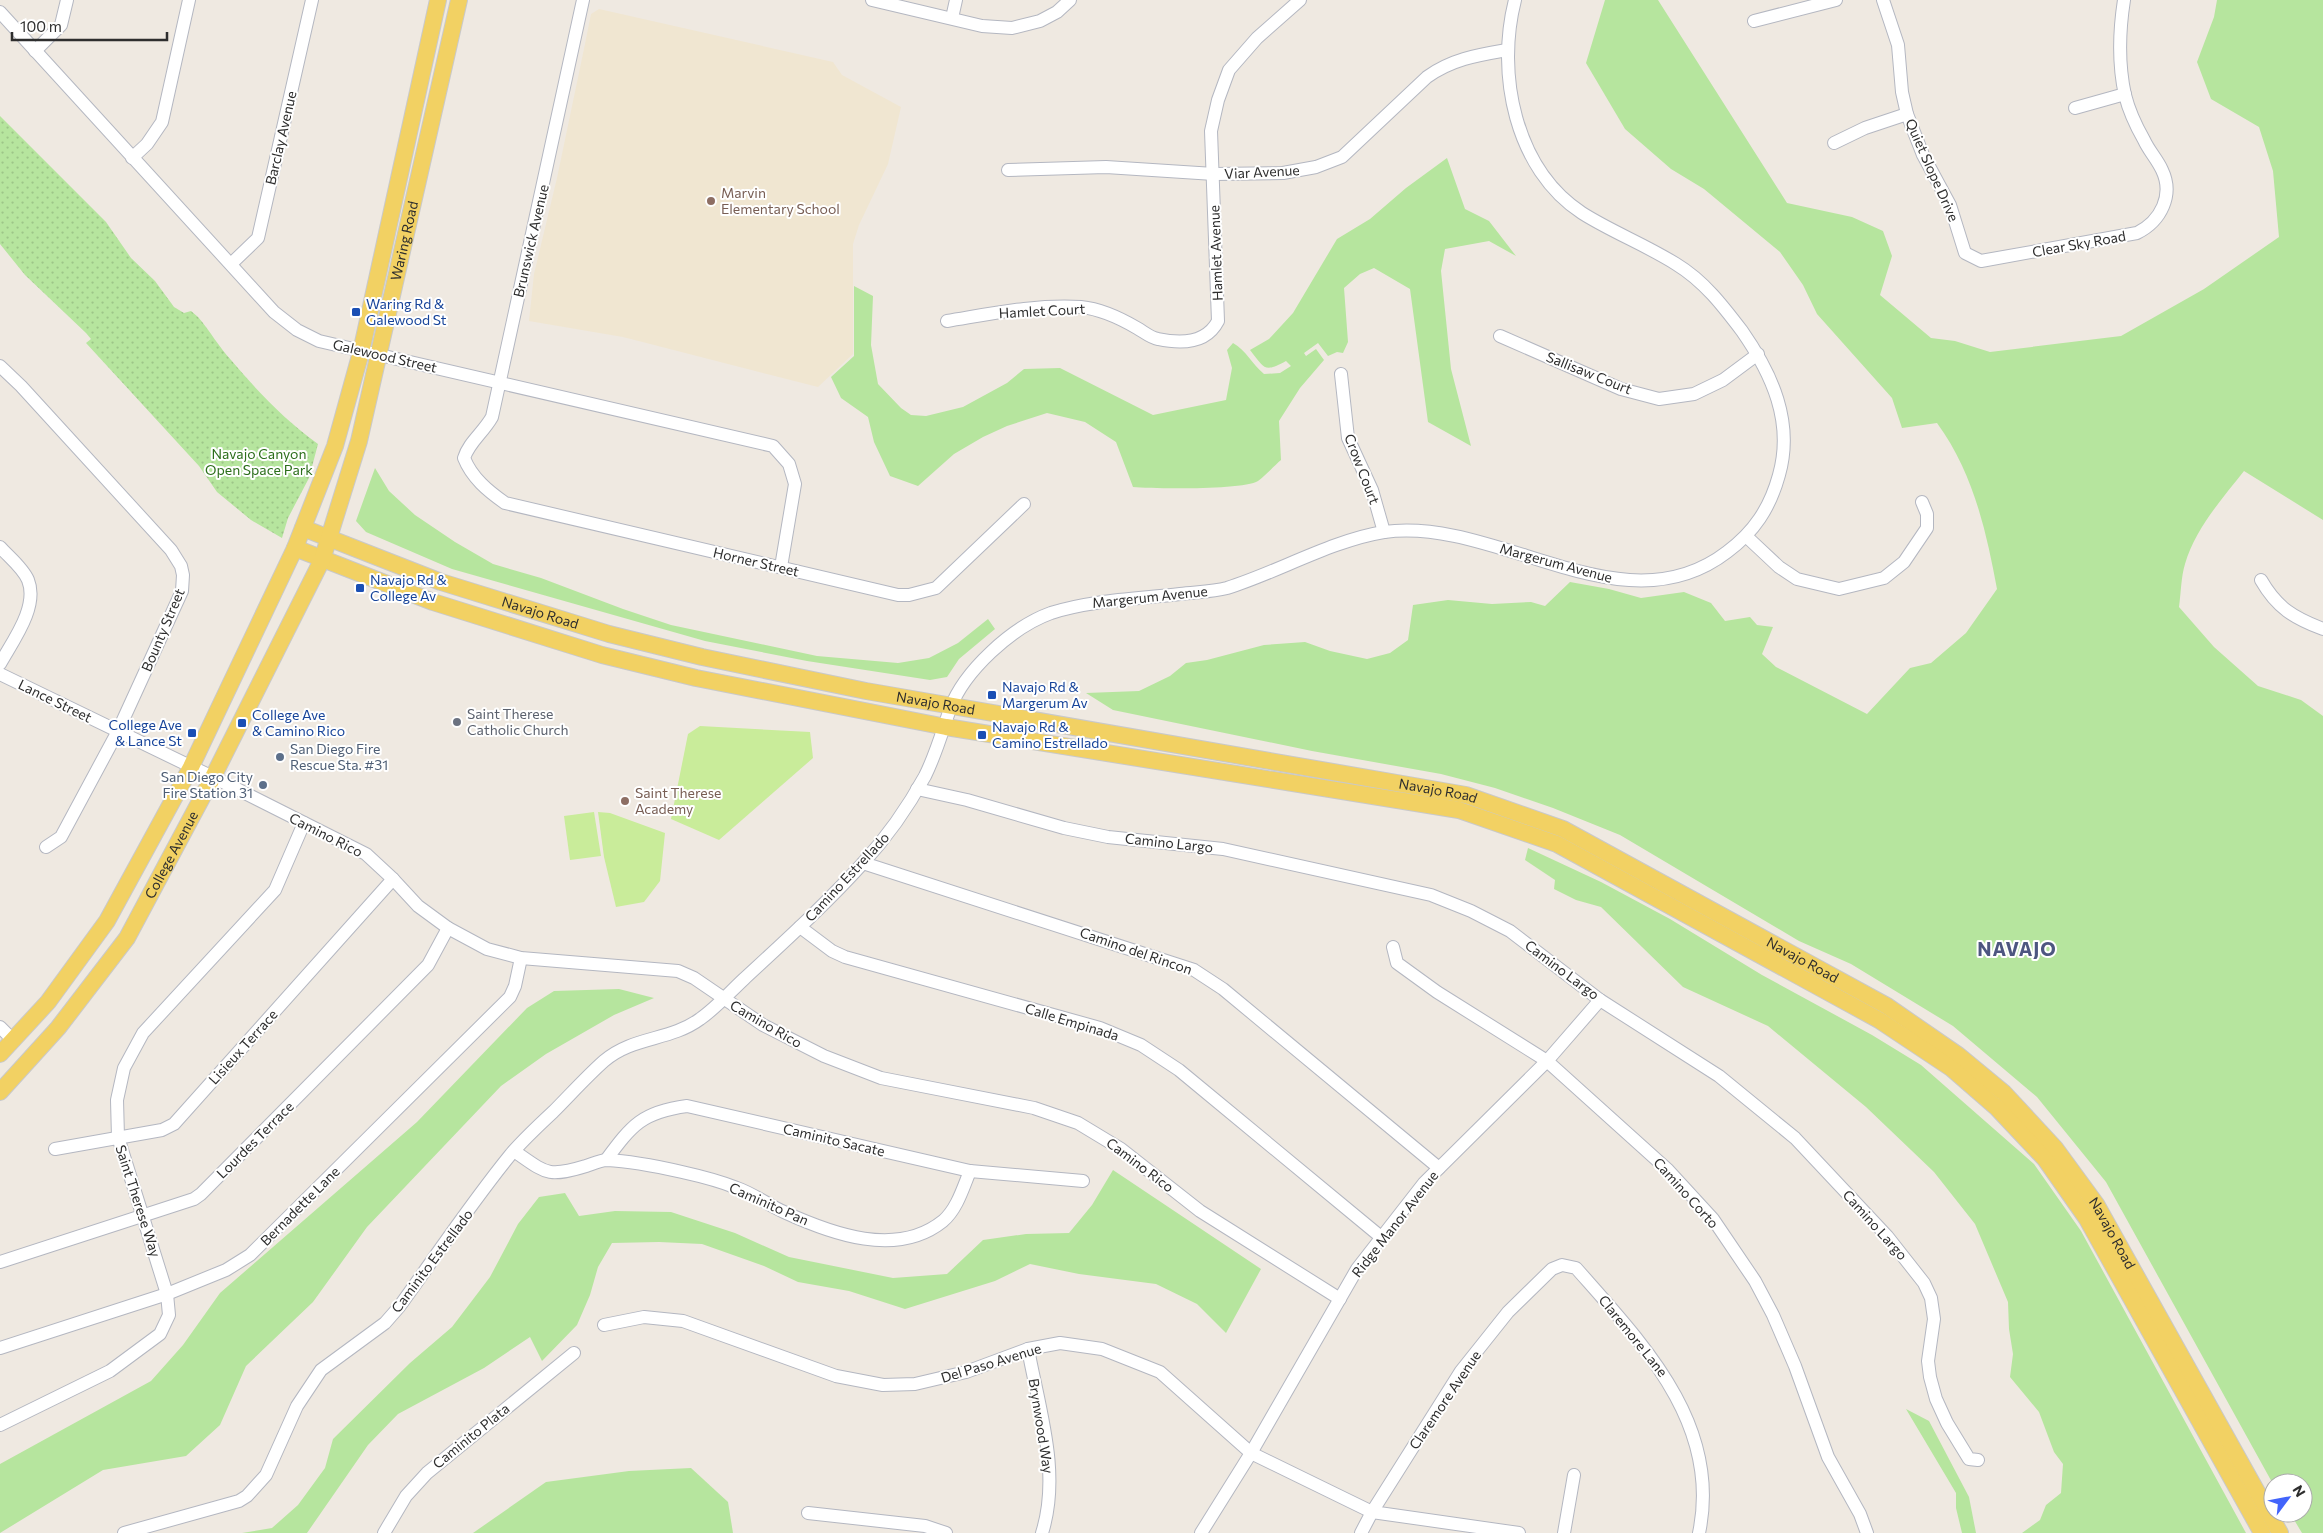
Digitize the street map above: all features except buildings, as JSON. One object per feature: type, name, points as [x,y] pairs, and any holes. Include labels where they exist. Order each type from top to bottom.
[{"type":"main road","name":"Waring Road","points":[[303,528],[335,446],[361,352],[438,0]]},
{"type":"main road","name":"Waring Road","points":[[330,539],[359,441],[459,0]]},
{"type":"main road","name":"Navajo Road","points":[[303,528],[441,582],[609,634],[702,657],[806,679],[951,706],[1466,795],[1562,829],[1887,1006],[1966,1061],[2004,1093],[2055,1148],[2096,1204],[2280,1533]]},
{"type":"main road","name":"College Avenue","points":[[0,1054],[48,1002],[107,920],[191,767],[303,528]]},
{"type":"main road","name":"College Avenue","points":[[0,1092],[58,1028],[127,938],[213,777],[322,560],[330,539]]},
{"type":"main road","name":"Navajo Road","points":[[295,548],[433,602],[602,654],[696,678],[946,727],[1460,810],[1557,844],[1879,1020],[1951,1068],[1996,1108],[2045,1159],[2087,1219],[2262,1533]]},
{"type":"main road","points":[[803,700],[806,679]]},
{"type":"street","points":[[35,51],[61,26],[67,0]]},
{"type":"street","points":[[132,158],[147,144],[162,122],[189,0]]},
{"type":"street","name":"Barclay Avenue","points":[[230,264],[258,238],[312,0]]},
{"type":"street","name":"Brunswick Avenue","points":[[470,472],[464,458],[467,447],[484,431],[492,417],[583,0]]},
{"type":"street","points":[[872,0],[982,26],[1012,28],[1040,21],[1057,12],[1070,0]]},
{"type":"street","points":[[952,18],[956,0]]},
{"type":"street","name":"Hamlet Avenue","points":[[1215,327],[1218,321],[1211,131],[1218,100],[1229,70],[1257,38],[1300,0]]},
{"type":"street","name":"Margerum Avenue","points":[[951,706],[972,673],[999,644],[1045,615],[1084,605],[1222,590],[1356,539],[1384,532],[1426,531],[1454,535],[1609,578],[1640,582],[1684,576],[1710,565],[1747,537],[1766,506],[1779,476],[1784,448],[1784,428],[1780,404],[1772,381],[1758,354],[1722,304],[1696,278],[1677,264],[1582,213],[1545,180],[1521,135],[1514,111],[1507,50],[1510,18],[1515,0]]},
{"type":"street","points":[[1754,20],[1836,0]]},
{"type":"street","name":"Quiet Slope Drive","points":[[1883,0],[1898,45],[1902,92],[1907,114],[1923,154],[1950,204],[1965,253]]},
{"type":"street","points":[[2075,108],[2125,94],[2119,57],[2120,26],[2124,0]]},
{"type":"street","name":"Galewood Street","points":[[0,12],[274,312],[296,330],[319,341],[361,352],[773,446],[789,464],[795,484],[795,496],[781,567]]},
{"type":"street","name":"Viar Avenue","points":[[1008,170],[1106,167],[1214,174],[1283,173],[1316,168],[1342,157],[1427,77],[1443,66],[1471,56],[1507,50]]},
{"type":"street","name":"Clear Sky Road","points":[[1965,253],[1981,261],[2137,233],[2149,227],[2160,214],[2166,201],[2166,187],[2162,170],[2144,142],[2125,94]]},
{"type":"street","points":[[1834,143],[1865,128],[1907,114]]},
{"type":"street","name":"Hamlet Court","points":[[947,321],[1007,311],[1078,307],[1094,309],[1120,318],[1156,339],[1190,342],[1201,340],[1215,327]]},
{"type":"street","name":"Sallisaw Court","points":[[1500,336],[1622,389],[1659,398],[1694,394],[1716,384],[1758,354]]},
{"type":"street","name":"Bounty Street","points":[[0,366],[21,386],[171,550],[181,566],[183,575],[182,591],[118,731],[61,837],[46,847]]},
{"type":"street","name":"Crow Court","points":[[1341,374],[1348,438],[1372,490],[1384,532]]},
{"type":"street","name":"Horner Street","points":[[470,472],[492,494],[505,503],[909,595],[936,588],[1024,504]]},
{"type":"street","points":[[1747,537],[1779,567],[1797,579],[1838,589],[1884,578],[1904,562],[1927,528],[1928,514],[1922,502]]},
{"type":"street","points":[[0,547],[28,580],[31,596],[28,611],[0,664]]},
{"type":"street","points":[[2261,580],[2271,598],[2295,618],[2323,629]]},
{"type":"street","name":"Lance Street","points":[[0,674],[191,767]]},
{"type":"street","name":"Camino Estrellado","points":[[722,998],[800,927],[863,863],[892,829],[917,789],[946,727],[951,706]]},
{"type":"street","name":"Camino Rico","points":[[191,767],[366,854],[393,878],[418,906],[448,928],[487,949],[521,958],[678,971],[694,978],[763,1025],[824,1056],[881,1078],[1034,1108],[1086,1127],[1121,1149],[1200,1211],[1340,1299]]},
{"type":"street","name":"Camino Largo","points":[[917,789],[966,800],[1064,828],[1108,836],[1223,849],[1431,895],[1471,910],[1510,930],[1600,1000],[1719,1076],[1795,1138],[1887,1236],[1924,1282],[1931,1298],[1934,1319],[1928,1361],[1936,1399],[1958,1444],[1969,1459],[1978,1460]]},
{"type":"street","name":"Saint Therese Way","points":[[0,1425],[110,1371],[160,1334],[169,1315],[167,1294],[118,1137],[117,1100],[124,1068],[133,1049],[149,1026],[275,890],[304,823]]},
{"type":"street","name":"Camino del Rincon","points":[[863,863],[1194,970],[1223,989],[1439,1168]]},
{"type":"street","name":"Lisieux Terrace","points":[[55,1149],[162,1130],[174,1124],[393,878]]},
{"type":"street","name":"Calle Empinada","points":[[800,927],[832,951],[845,957],[1100,1028],[1141,1046],[1179,1070],[1381,1237]]},
{"type":"street","name":"Lourdes Terrace","points":[[0,1262],[194,1199],[202,1194],[428,965],[448,928]]},
{"type":"street","name":"Camino Corto","points":[[1393,947],[1398,963],[1437,992],[1547,1061],[1668,1170],[1712,1219],[1755,1281],[1795,1366],[1828,1457],[1860,1514],[1867,1533]]},
{"type":"street","name":"Bernadette Lane","points":[[0,1348],[167,1294],[226,1270],[250,1255],[510,997],[516,986],[521,958]]},
{"type":"street","name":"Caminito Estrellado","points":[[124,1533],[239,1502],[247,1496],[266,1475],[298,1406],[322,1370],[384,1323],[399,1307],[514,1151],[607,1058],[628,1044],[676,1032],[702,1018],[722,998]]},
{"type":"street","name":"Ridge Manor Avenue","points":[[1201,1533],[1251,1453],[1357,1269],[1424,1183],[1547,1061],[1600,1000]]},
{"type":"street","points":[[0,1027],[14,1041]]},
{"type":"street","name":"Caminito Sacate","points":[[606,1160],[631,1127],[664,1109],[687,1106],[970,1172],[1083,1181]]},
{"type":"street","name":"Caminito Pan","points":[[514,1151],[541,1170],[552,1174],[562,1173],[606,1160],[682,1172],[737,1187],[785,1212],[844,1234],[865,1240],[886,1241],[922,1234],[944,1220],[958,1201],[970,1172]]},
{"type":"street","name":"Claremore Avenue","points":[[1361,1533],[1372,1512],[1461,1371],[1508,1312],[1552,1269],[1569,1265]]},
{"type":"street","name":"Claremore Lane","points":[[1569,1265],[1576,1268],[1630,1329],[1667,1378],[1689,1425],[1700,1465],[1703,1494],[1699,1533]]},
{"type":"street","name":"Del Paso Avenue","points":[[604,1325],[644,1317],[683,1321],[836,1376],[883,1385],[916,1384],[966,1372],[1028,1349],[1060,1343],[1102,1349],[1160,1372],[1251,1453],[1372,1512],[1519,1533]]},
{"type":"street","name":"Brynwood Way","points":[[1028,1349],[1048,1455],[1051,1485],[1050,1510],[1042,1533]]},
{"type":"street","name":"Caminito Plata","points":[[384,1533],[406,1496],[427,1473],[574,1353]]},
{"type":"street","points":[[1564,1533],[1574,1475]]},
{"type":"street","points":[[808,1513],[925,1526],[946,1533]]},
{"type":"shaded area","name":"Marvin Elementary School","points":[[599,9],[833,62],[842,75],[901,107],[888,164],[859,225],[853,244],[853,354],[818,387],[623,337],[529,321],[534,274],[557,178],[591,14]]},
{"type":"green space","points":[[1605,0],[1658,0],[1787,203],[1852,217],[1883,231],[1892,256],[1880,295],[1931,338],[1955,341],[1990,352],[2121,336],[2204,289],[2279,237],[2273,171],[2259,127],[2211,99],[2197,62],[2214,17],[2217,0],[2323,0],[2323,520],[2244,471],[2210,515],[2195,539],[2184,569],[2179,607],[2214,647],[2258,686],[2301,700],[2323,716],[2323,1533],[2302,1533],[2296,1523],[2313,1523],[2313,1473],[2267,1473],[2106,1182],[2037,1097],[1953,1026],[1851,964],[1799,941],[1620,835],[1553,808],[1495,788],[1441,774],[1312,751],[1113,710],[1086,693],[1139,691],[1170,676],[1186,663],[1207,660],[1264,645],[1305,642],[1330,651],[1367,659],[1390,653],[1408,640],[1413,605],[1448,600],[1492,604],[1531,602],[1545,606],[1570,582],[1609,589],[1641,598],[1684,592],[1711,603],[1725,621],[1750,617],[1757,625],[1773,627],[1762,654],[1776,667],[1867,714],[1910,668],[1931,663],[1966,633],[1997,589],[1983,523],[1969,482],[1960,461],[1937,423],[1902,428],[1892,398],[1817,314],[1803,285],[1780,252],[1704,189],[1671,169],[1625,129],[1586,63]]},
{"type":"green space","name":"Navajo Canyon Open Space Park","points":[[0,116],[106,222],[131,258],[155,281],[174,307],[184,313],[191,311],[198,317],[227,355],[261,394],[294,425],[318,444],[309,478],[288,518],[282,538],[251,520],[217,492],[199,466],[86,343],[91,339],[86,333],[25,275],[0,244]]},
{"type":"green space","points":[[1447,158],[1465,209],[1489,221],[1516,256],[1489,241],[1445,249],[1441,271],[1451,369],[1471,446],[1428,422],[1410,289],[1374,268],[1360,274],[1344,288],[1348,342],[1343,353],[1337,352],[1328,356],[1318,343],[1304,353],[1306,356],[1316,349],[1324,360],[1300,388],[1279,421],[1281,460],[1258,481],[1249,484],[1198,488],[1133,487],[1116,442],[1085,422],[1047,413],[1007,426],[983,437],[954,454],[918,486],[890,476],[874,442],[868,417],[841,398],[831,377],[854,356],[854,286],[873,296],[871,345],[878,384],[901,408],[911,415],[926,416],[963,407],[1007,383],[1024,369],[1060,368],[1153,415],[1226,400],[1232,368],[1227,350],[1233,343],[1242,349],[1264,374],[1280,373],[1291,366],[1286,361],[1273,367],[1265,367],[1250,350],[1269,339],[1293,313],[1337,239],[1370,219],[1406,188]]},
{"type":"green space","points":[[375,468],[389,491],[415,515],[455,542],[493,564],[541,578],[671,625],[817,656],[898,663],[929,658],[958,643],[988,619],[995,629],[959,659],[947,677],[930,680],[807,661],[705,641],[452,569],[366,532],[356,521]]},
{"type":"green space","points":[[700,726],[810,732],[813,758],[719,840],[671,819],[688,734]]},
{"type":"green space","points":[[594,812],[601,856],[570,860],[564,816]]},
{"type":"green space","points":[[598,812],[610,813],[665,833],[660,881],[644,902],[616,907],[604,857]]},
{"type":"green space","points":[[1528,848],[1601,882],[1670,919],[1762,975],[1872,1035],[1921,1065],[2034,1164],[2081,1231],[2246,1533],[2022,1533],[2040,1520],[2046,1505],[2061,1493],[2063,1464],[2054,1452],[2039,1412],[2010,1377],[2013,1354],[2009,1329],[2008,1302],[1975,1224],[1934,1172],[1866,1107],[1768,1026],[1683,987],[1601,907],[1576,900],[1554,889],[1555,880],[1525,860]]},
{"type":"green space","points":[[619,989],[654,998],[614,1015],[546,1054],[501,1086],[367,1227],[313,1302],[246,1366],[220,1425],[186,1456],[103,1470],[0,1533],[0,1464],[151,1381],[183,1345],[220,1293],[417,1122],[527,1008],[554,991]]},
{"type":"green space","points":[[1113,1170],[1261,1269],[1226,1333],[1197,1304],[1156,1284],[1079,1274],[1030,1264],[995,1281],[905,1309],[849,1291],[798,1282],[764,1266],[702,1244],[659,1242],[612,1243],[598,1267],[590,1295],[577,1325],[542,1361],[530,1337],[484,1368],[398,1414],[368,1445],[307,1533],[242,1533],[272,1528],[298,1505],[325,1468],[333,1439],[410,1363],[452,1327],[490,1277],[518,1224],[539,1197],[565,1193],[579,1216],[615,1211],[671,1212],[735,1233],[789,1257],[893,1278],[947,1274],[983,1240],[1026,1234],[1069,1233],[1092,1205]]},
{"type":"green space","points":[[1906,1409],[1929,1421],[1969,1497],[1976,1533],[1962,1533],[1956,1508],[1956,1493]]},
{"type":"green space","points":[[691,1468],[728,1502],[733,1533],[473,1533],[546,1482],[629,1471]]},
{"type":"place","name":"Marvin Elementary School","points":[[711,201]]},
{"type":"place","name":"Waring Rd & Galewood St","points":[[356,312]]},
{"type":"place","name":"Navajo Rd & College Av","points":[[360,588]]},
{"type":"place","name":"Navajo Rd & Margerum Av","points":[[992,695]]},
{"type":"place","name":"Saint Therese Catholic Church","points":[[457,722]]},
{"type":"place","name":"College Ave & Camino Rico","points":[[242,723]]},
{"type":"place","name":"College Ave & Lance St","points":[[192,733]]},
{"type":"place","name":"Navajo Rd & Camino Estrellado","points":[[982,735]]},
{"type":"place","name":"San Diego Fire Rescue Sta. #31","points":[[280,757]]},
{"type":"place","name":"San Diego City Fire Station 31","points":[[263,785]]},
{"type":"place","name":"Saint Therese Academy","points":[[625,801]]},
{"type":"district","name":"NAVAJO","points":[[2017,949]]}]
